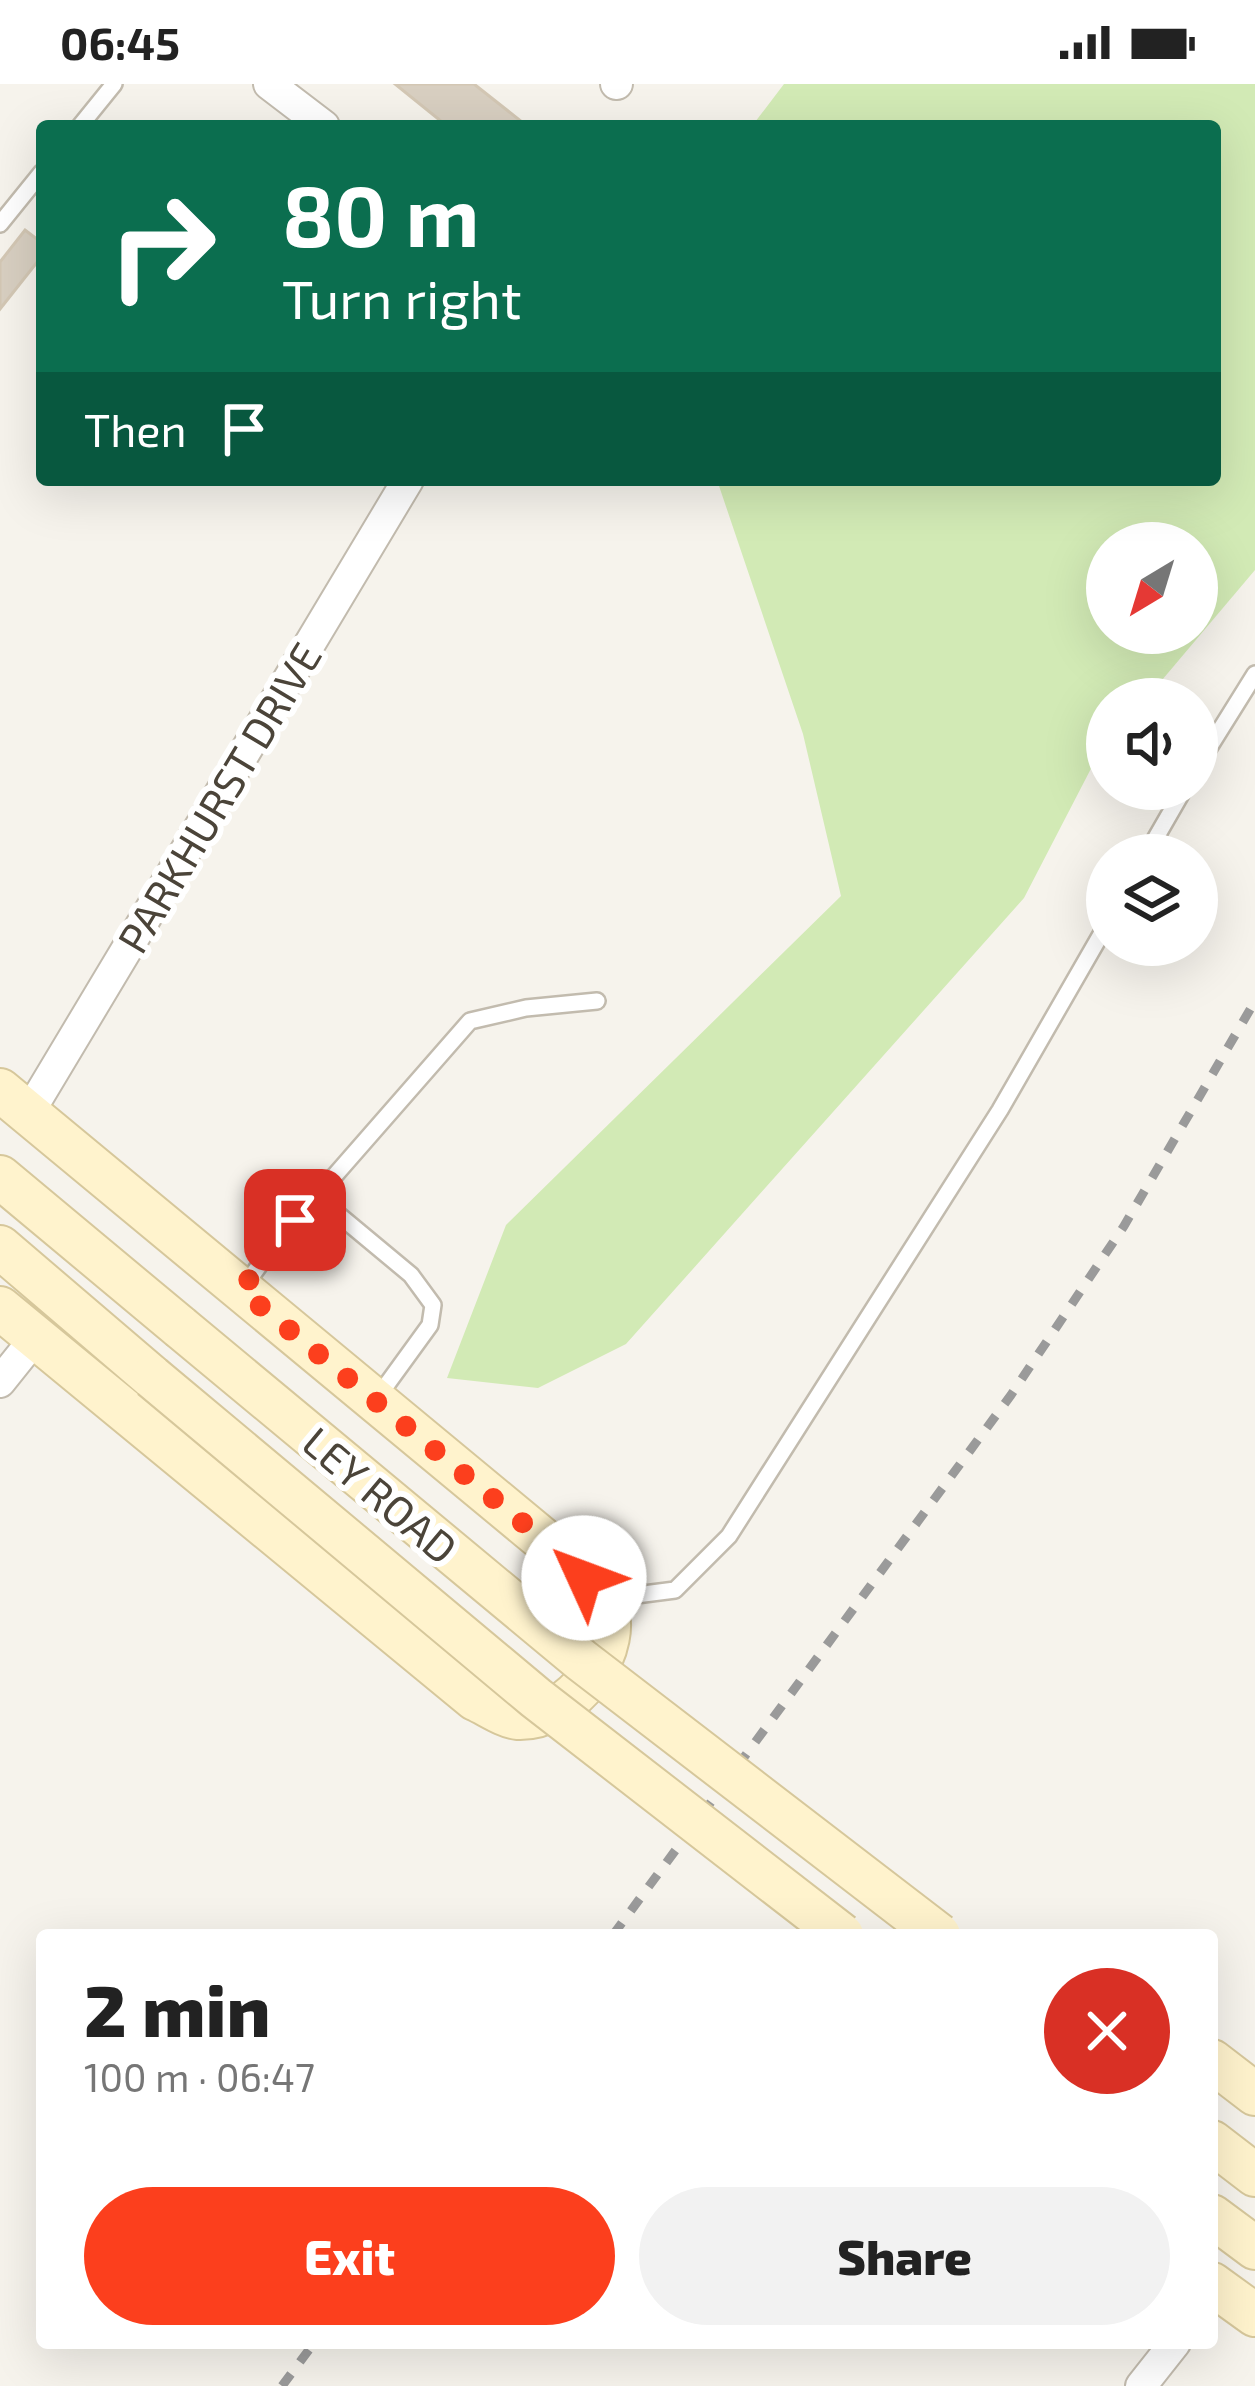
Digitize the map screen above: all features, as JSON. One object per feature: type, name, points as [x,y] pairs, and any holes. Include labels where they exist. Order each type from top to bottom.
[{"type":"main road","points":[[0,1308],[475,1699],[516,1718],[549,1710],[583,1687],[610,1642],[603,1599],[564,1557],[14,1102]]},
{"type":"main road","name":"LEY ROAD","points":[[0,1177],[581,1660],[931,1929]]},
{"type":"main road","name":"LEY ROAD","points":[[0,1247],[536,1698],[834,1929]]},
{"type":"main road","points":[[1218,2066],[1255,2094]]},
{"type":"main road","points":[[1218,2147],[1255,2175]]},
{"type":"main road","points":[[1218,2220],[1255,2248]]},
{"type":"main road","points":[[1218,2292],[1255,2315]]},
{"type":"street","points":[[269,84],[316,120]]},
{"type":"street","name":"PARKHURST DRIVE","points":[[14,1102],[404,486]]},
{"type":"street","points":[[0,1382],[36,1336]]},
{"type":"street","points":[[1141,2386],[1170,2349]]},
{"type":"lane","points":[[85,120],[114,84]]},
{"type":"lane","points":[[0,224],[36,179]]},
{"type":"lane","points":[[1218,733],[1255,674]]},
{"type":"lane","points":[[603,1599],[675,1591],[729,1536],[1000,1110],[1086,961]]},
{"type":"lane","points":[[241,1290],[316,1196],[470,1022],[526,1008],[597,1001]]},
{"type":"lane","points":[[316,1196],[410,1275],[433,1305],[430,1325],[375,1400]]},
{"type":"green space","points":[[784,84],[1255,84],[1255,570],[1218,614],[1218,522],[1086,522],[1086,654],[1184,654],[1164,678],[1086,678],[1086,778],[1024,898],[626,1344],[538,1388],[447,1378],[506,1225],[841,896],[803,734],[719,486],[1221,486],[1221,120],[757,120]]},
{"type":"building","points":[[395,84],[474,84],[519,120],[440,120]]},
{"type":"building","points":[[25,230],[36,238],[36,264],[0,309],[0,262]]},
{"type":"railway","points":[[617,1929],[1011,1395],[1124,1226],[1255,1001]]},
{"type":"railway","points":[[282,2386],[310,2349]]},
{"type":"route","points":[[295,1220],[241,1290],[584,1578]]}]
